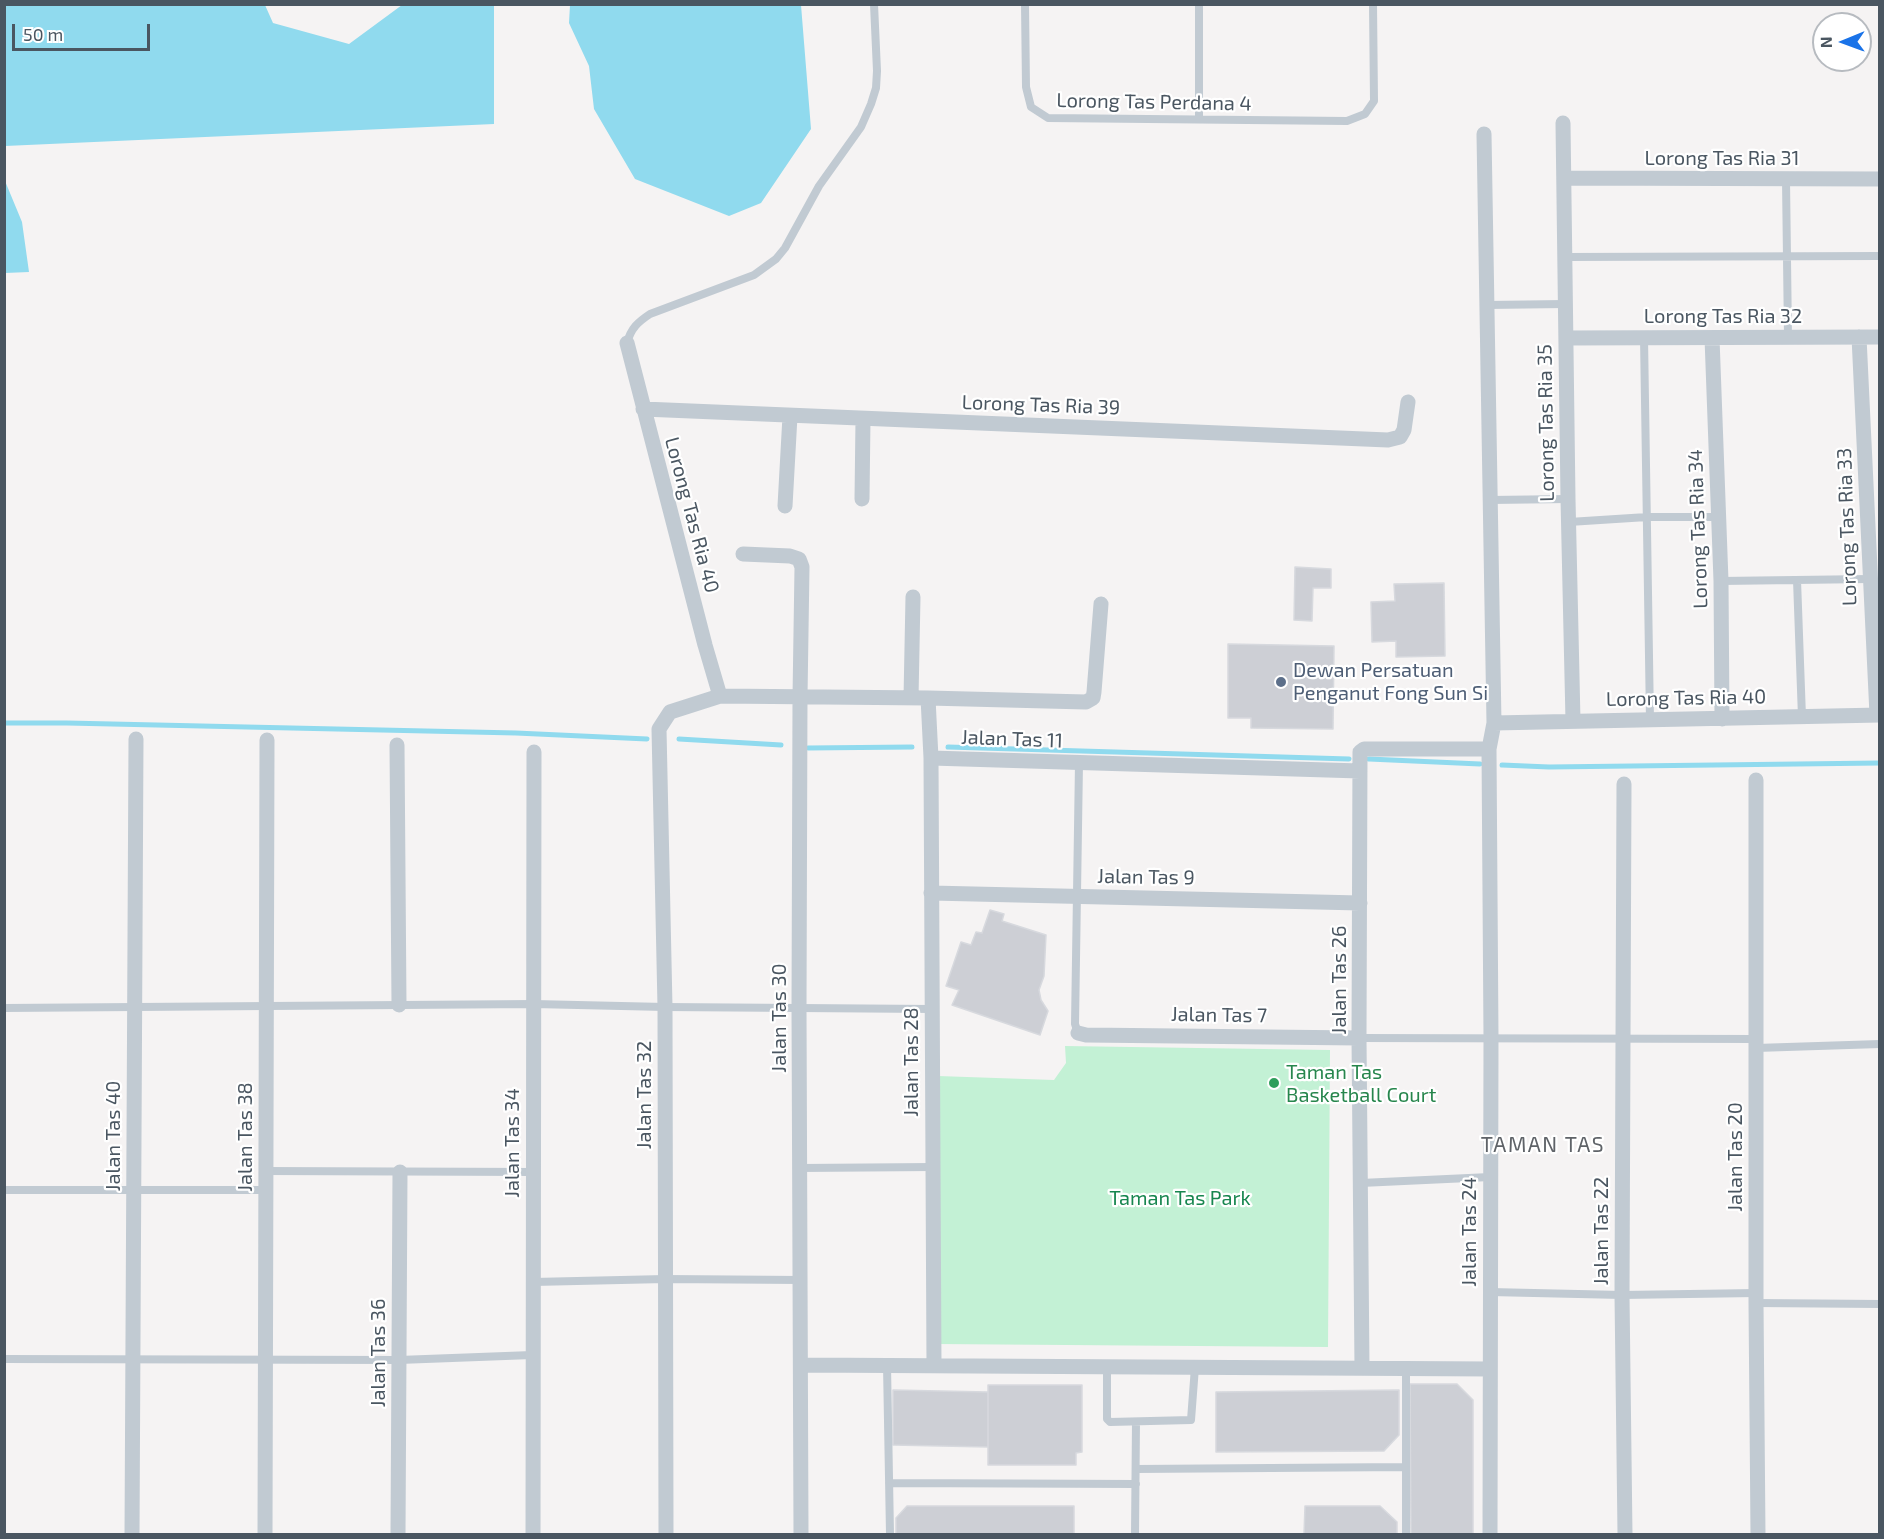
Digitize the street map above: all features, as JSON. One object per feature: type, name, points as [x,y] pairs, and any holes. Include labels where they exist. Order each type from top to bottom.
[{"type":"street","name":"Lorong Tas Ria 35","points":[[1563,123],[1573,721]]},
{"type":"street","name":"Jalan Tas 24","points":[[1484,134],[1494,723],[1489,749],[1490,1534]]},
{"type":"street","name":"Lorong Tas Ria 31","points":[[1564,178],[1880,179]]},
{"type":"street","name":"Lorong Tas Ria 33","points":[[1859,337],[1873,464],[1869,579],[1878,715]]},
{"type":"street","name":"Lorong Tas Ria 32","points":[[1566,338],[1880,337]]},
{"type":"street","name":"Lorong Tas Ria 34","points":[[1712,338],[1721,581],[1722,718]]},
{"type":"street","name":"Lorong Tas Ria 40","points":[[627,343],[720,696]]},
{"type":"street","name":"Lorong Tas Ria 39","points":[[643,410],[1388,440],[1400,437],[1404,430],[1408,402]]},
{"type":"street","points":[[785,506],[790,416]]},
{"type":"street","points":[[862,498],[863,419]]},
{"type":"street","name":"Jalan Tas 30","points":[[743,554],[790,556],[799,559],[803,579],[800,697],[799,1008],[801,1534]]},
{"type":"street","points":[[911,698],[913,597]]},
{"type":"street","points":[[720,696],[1086,702],[1093,698],[1094,692],[1101,604]]},
{"type":"street","name":"Jalan Tas 32","points":[[666,1534],[665,1007],[659,729],[670,712],[720,696]]},
{"type":"street","points":[[928,698],[931,758]]},
{"type":"street","name":"Lorong Tas Ria 40","points":[[1494,723],[1878,715]]},
{"type":"street","name":"Jalan Tas 40","points":[[132,1534],[136,738]]},
{"type":"street","name":"Jalan Tas 38","points":[[265,1534],[267,740]]},
{"type":"street","points":[[397,745],[399,1005]]},
{"type":"street","points":[[1360,771],[1360,752],[1364,749],[1489,749]]},
{"type":"street","name":"Jalan Tas 34","points":[[533,1534],[534,753]]},
{"type":"street","name":"Jalan Tas 11","points":[[931,758],[1360,771]]},
{"type":"street","name":"Jalan Tas 28","points":[[931,758],[934,1366]]},
{"type":"street","name":"Jalan Tas 26","points":[[1360,771],[1359,1038],[1362,1368]]},
{"type":"street","name":"Jalan Tas 20","points":[[1756,780],[1758,1534]]},
{"type":"street","name":"Jalan Tas 22","points":[[1624,784],[1622,1295],[1625,1534]]},
{"type":"street","name":"Jalan Tas 9","points":[[932,892],[1360,903]]},
{"type":"street","name":"Jalan Tas 7","points":[[1078,1033],[1359,1038]]},
{"type":"street","name":"Jalan Tas 36","points":[[399,1534],[400,1172]]},
{"type":"street","points":[[802,1365],[1490,1368]]},
{"type":"lane","points":[[627,343],[630,332],[637,322],[650,314],[754,275],[776,259],[785,248],[819,186],[861,127],[872,104],[877,71],[874,4]]},
{"type":"lane","name":"Lorong Tas Perdana 4","points":[[1026,4],[1026,87],[1031,107],[1048,118],[1347,121],[1365,114],[1374,101],[1373,4]]},
{"type":"lane","points":[[1198,4],[1199,118]]},
{"type":"lane","points":[[1786,180],[1788,338]]},
{"type":"lane","points":[[1565,257],[1880,256]]},
{"type":"lane","points":[[1487,305],[1566,304]]},
{"type":"lane","points":[[1644,337],[1650,720]]},
{"type":"lane","points":[[1490,501],[1568,499]]},
{"type":"lane","points":[[1569,522],[1647,517],[1719,517]]},
{"type":"lane","points":[[1721,581],[1869,579]]},
{"type":"lane","points":[[1797,580],[1802,717]]},
{"type":"lane","points":[[1078,1033],[1075,1024],[1079,763]]},
{"type":"lane","points":[[4,1008],[534,1004],[932,1009]]},
{"type":"lane","points":[[1359,1038],[1880,1044]]},
{"type":"lane","points":[[800,1168],[933,1167]]},
{"type":"lane","points":[[266,1171],[533,1172]]},
{"type":"lane","points":[[1361,1183],[1490,1178]]},
{"type":"lane","points":[[4,1190],[266,1190]]},
{"type":"lane","points":[[533,1282],[665,1279],[801,1280]]},
{"type":"lane","points":[[1490,1292],[1756,1298],[1880,1304]]},
{"type":"lane","points":[[4,1359],[399,1360],[532,1355]]},
{"type":"lane","points":[[887,1365],[890,1534]]},
{"type":"lane","points":[[1107,1367],[1108,1421],[1136,1422],[1191,1420],[1195,1367]]},
{"type":"lane","points":[[1406,1368],[1406,1534]]},
{"type":"lane","points":[[1135,1534],[1136,1422]]},
{"type":"lane","points":[[1136,1469],[1406,1467]]},
{"type":"lane","points":[[890,1483],[1136,1484]]},
{"type":"green space","name":"Taman Tas Park","points":[[1065,1046],[1330,1050],[1328,1347],[935,1344],[938,1076],[1054,1080],[1066,1063]]},
{"type":"water","points":[[4,5],[265,5],[273,23],[349,44],[402,5],[494,5],[494,124],[5,146]]},
{"type":"water","points":[[570,5],[801,5],[811,129],[761,203],[729,216],[635,179],[594,109],[589,66],[569,23]]},
{"type":"water","points":[[5,181],[22,222],[29,272],[5,273]]},
{"type":"building","points":[[1295,567],[1331,569],[1331,588],[1313,588],[1312,621],[1294,620]]},
{"type":"building","points":[[1444,583],[1445,656],[1396,657],[1396,641],[1372,642],[1371,602],[1395,601],[1394,584]]},
{"type":"building","name":"Dewan Persatuan Penganut Fong Sun Si","points":[[1228,644],[1334,646],[1333,729],[1251,728],[1251,718],[1228,718]]},
{"type":"building","points":[[990,910],[1004,914],[1002,921],[1046,935],[1044,976],[1039,990],[1041,1000],[1048,1011],[1040,1035],[952,1005],[959,990],[946,986],[961,942],[971,945],[976,932],[982,933]]},
{"type":"building","points":[[1410,1384],[1457,1384],[1473,1400],[1473,1534],[1411,1534]]},
{"type":"building","points":[[988,1385],[1082,1385],[1082,1452],[1076,1453],[1076,1465],[988,1465]]},
{"type":"building","points":[[893,1390],[988,1392],[988,1447],[893,1445]]},
{"type":"building","points":[[1399,1390],[1399,1435],[1384,1451],[1216,1452],[1216,1392]]},
{"type":"building","points":[[907,1506],[1074,1506],[1074,1534],[896,1534],[896,1518]]},
{"type":"building","points":[[1305,1506],[1380,1506],[1397,1522],[1397,1534],[1304,1534]]},
{"type":"waterway","points":[[4,723],[516,733],[647,739]]},
{"type":"waterway","points":[[679,739],[781,745]]},
{"type":"waterway","points":[[808,748],[912,747]]},
{"type":"waterway","points":[[948,747],[1349,759]]},
{"type":"waterway","points":[[1369,759],[1480,764]]},
{"type":"waterway","points":[[1502,765],[1549,767],[1880,763]]},
{"type":"place","name":"Dewan Persatuan Penganut Fong Sun Si","points":[[1281,682]]},
{"type":"place","name":"Taman Tas Basketball Court","points":[[1274,1083]]},
{"type":"district","name":"TAMAN TAS","points":[[1543,1145]]}]
